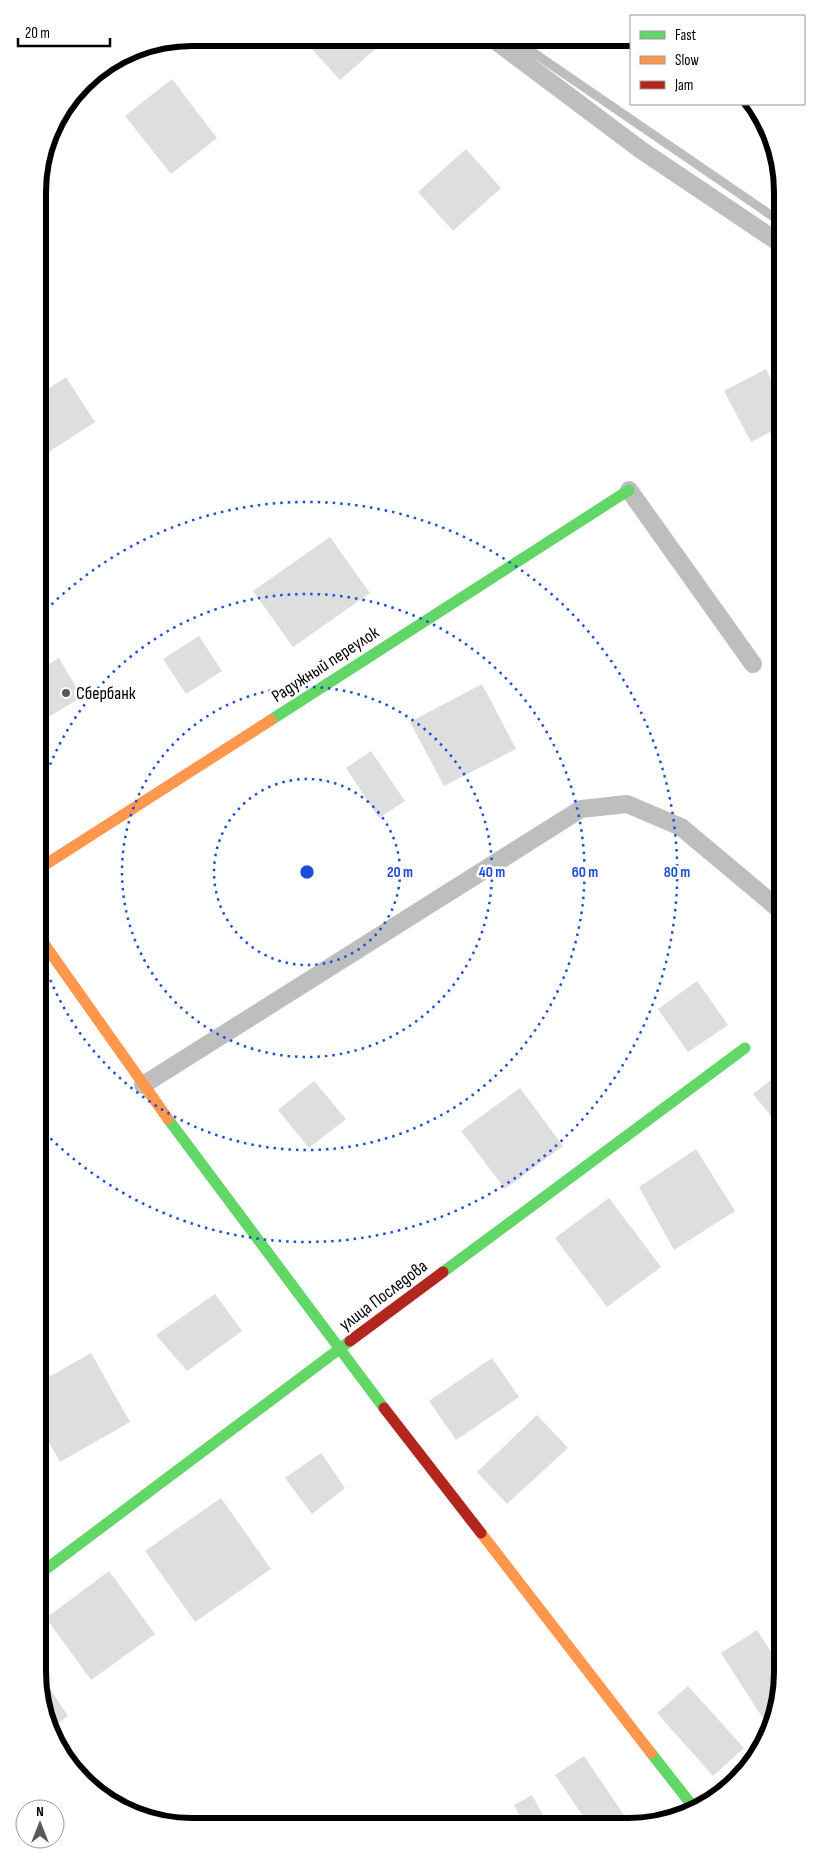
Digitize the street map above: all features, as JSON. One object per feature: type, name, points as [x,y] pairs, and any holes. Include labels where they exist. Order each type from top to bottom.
[{"type":"street","name":"Радужный переулок","points":[[47,864],[629,490]]},
{"type":"street","points":[[46,947],[143,1085],[339,1349],[691,1804]]},
{"type":"street","name":"улица Последова","points":[[46,1569],[745,1048]]},
{"type":"lane","points":[[503,46],[642,150],[774,239]]},
{"type":"lane","points":[[629,490],[753,664]]},
{"type":"lane","points":[[143,1085],[581,809],[627,804],[681,827],[774,905]]},
{"type":"building","points":[[310,47],[378,47],[340,80]]},
{"type":"building","points":[[172,79],[217,138],[171,174],[125,116]]},
{"type":"building","points":[[466,149],[501,188],[453,231],[418,192]]},
{"type":"building","points":[[766,369],[774,385],[774,430],[751,442],[724,391]]},
{"type":"building","points":[[66,377],[95,422],[47,453],[47,453],[47,390]]},
{"type":"building","points":[[330,537],[370,593],[293,647],[253,591]]},
{"type":"building","points":[[199,636],[222,671],[186,694],[163,659]]},
{"type":"building","points":[[59,658],[82,697],[47,718],[47,665]]},
{"type":"building","points":[[482,684],[516,749],[444,786],[410,722]]},
{"type":"building","points":[[371,751],[405,801],[379,818],[346,768]]},
{"type":"building","points":[[697,981],[728,1025],[688,1052],[658,1009]]},
{"type":"building","points":[[772,1079],[773,1119],[753,1094]]},
{"type":"building","points":[[314,1081],[346,1119],[309,1148],[278,1110]]},
{"type":"building","points":[[520,1088],[563,1146],[505,1189],[461,1131]]},
{"type":"building","points":[[696,1149],[735,1211],[674,1250],[639,1187]]},
{"type":"building","points":[[609,1198],[661,1267],[607,1307],[555,1238]]},
{"type":"building","points":[[215,1294],[242,1331],[187,1371],[156,1335]]},
{"type":"building","points":[[91,1353],[130,1422],[60,1462],[46,1437],[46,1379]]},
{"type":"building","points":[[492,1358],[519,1397],[456,1440],[429,1401]]},
{"type":"building","points":[[537,1415],[568,1448],[507,1504],[477,1472]]},
{"type":"building","points":[[321,1453],[345,1488],[312,1514],[285,1478]]},
{"type":"building","points":[[221,1498],[271,1569],[195,1622],[145,1551]]},
{"type":"building","points":[[109,1571],[155,1634],[91,1680],[46,1618]]},
{"type":"building","points":[[757,1630],[773,1655],[773,1682],[768,1713],[762,1717],[721,1653]]},
{"type":"building","points":[[47,1683],[68,1716],[56,1725],[51,1710]]},
{"type":"building","points":[[688,1686],[744,1748],[713,1776],[657,1713]]},
{"type":"building","points":[[584,1756],[624,1815],[620,1818],[584,1818],[555,1775]]},
{"type":"building","points":[[532,1795],[545,1818],[521,1818],[514,1805]]},
{"type":"waterway","points":[[524,46],[774,217]]},
{"type":"traffic: fast","points":[[271,720],[629,490]]},
{"type":"traffic: fast","points":[[443,1272],[745,1048]]},
{"type":"traffic: fast","points":[[168,1119],[384,1408]]},
{"type":"traffic: fast","points":[[46,1569],[350,1341]]},
{"type":"traffic: fast","points":[[651,1753],[691,1804]]},
{"type":"traffic: slow","points":[[47,864],[271,720]]},
{"type":"traffic: slow","points":[[46,947],[168,1119]]},
{"type":"traffic: slow","points":[[481,1533],[651,1753]]},
{"type":"traffic: jam","points":[[350,1341],[443,1272]]},
{"type":"traffic: jam","points":[[384,1408],[481,1533]]},
{"type":"place","name":"Сбербанк","points":[[66,693]]}]
